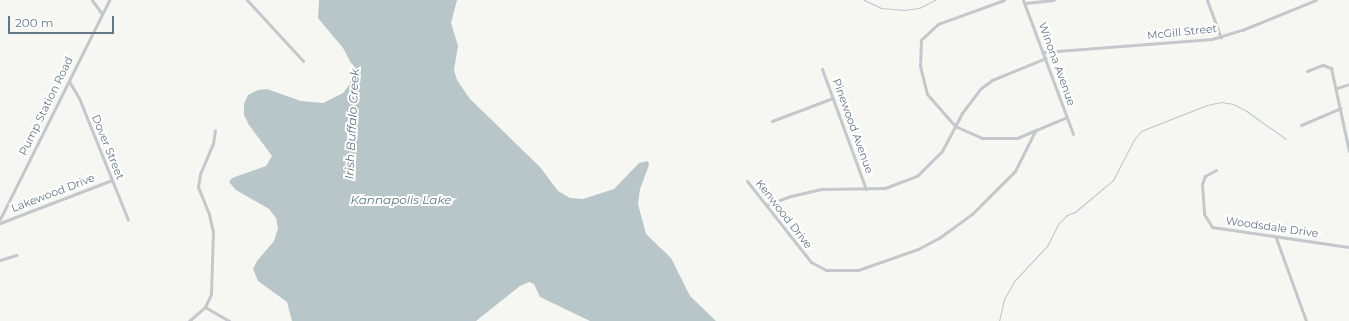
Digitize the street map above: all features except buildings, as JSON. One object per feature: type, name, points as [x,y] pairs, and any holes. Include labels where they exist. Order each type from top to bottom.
[{"type":"street","points":[[92,0],[102,14]]},
{"type":"street","name":"Pump Station Road","points":[[0,219],[108,0]]},
{"type":"street","points":[[247,0],[303,61]]},
{"type":"street","points":[[1004,0],[938,24],[921,40],[920,66],[925,88],[934,103],[954,126],[977,137],[993,140],[1017,138],[1067,117]]},
{"type":"street","points":[[1024,1],[1054,0]]},
{"type":"street","points":[[1207,0],[1221,38]]},
{"type":"street","name":"McGill Street","points":[[1044,52],[1221,38],[1316,0]]},
{"type":"street","name":"Winona Avenue","points":[[1024,1],[1073,134]]},
{"type":"street","points":[[766,206],[804,192],[885,188],[916,176],[942,151],[954,126],[980,89],[992,80],[1046,58]]},
{"type":"street","points":[[1307,72],[1328,65],[1337,88],[1349,151]]},
{"type":"street","name":"Pinewood Avenue","points":[[822,69],[834,98],[866,189]]},
{"type":"street","name":"Dover Street","points":[[69,81],[79,98],[128,220]]},
{"type":"street","points":[[1337,88],[1349,84]]},
{"type":"street","points":[[772,121],[834,98]]},
{"type":"street","points":[[1302,125],[1340,108]]},
{"type":"street","points":[[189,321],[206,307],[211,294],[213,232],[210,214],[198,187],[200,174],[212,144],[215,130]]},
{"type":"street","name":"Kenwood Drive","points":[[747,181],[811,262],[826,270],[838,271],[872,268],[939,238],[972,214],[1015,171],[1035,131]]},
{"type":"street","name":"Woodsdale Drive","points":[[1216,170],[1204,176],[1202,181],[1204,214],[1208,224],[1217,229],[1349,247]]},
{"type":"street","name":"Lakewood Drive","points":[[0,223],[112,180]]},
{"type":"street","points":[[1276,238],[1306,321]]},
{"type":"street","points":[[0,260],[16,255]]},
{"type":"street","points":[[206,307],[229,321]]},
{"type":"water","name":"Kannapolis Lake","points":[[319,0],[457,0],[451,23],[458,46],[454,70],[457,80],[470,99],[540,167],[558,191],[570,198],[583,199],[614,189],[639,163],[648,161],[649,165],[640,189],[638,204],[646,234],[671,258],[690,296],[716,321],[590,321],[540,297],[534,284],[529,282],[520,286],[476,321],[292,321],[287,302],[258,281],[253,269],[257,261],[274,241],[278,228],[276,218],[269,209],[236,190],[229,182],[232,178],[266,166],[272,156],[249,125],[244,115],[244,104],[248,95],[258,90],[267,89],[301,101],[323,103],[343,93],[350,84],[352,71],[350,61],[343,48],[318,18]]},
{"type":"waterway","points":[[864,0],[881,8],[904,10],[919,8],[935,0]]},
{"type":"waterway","points":[[999,321],[1004,299],[1015,280],[1047,246],[1058,224],[1067,215],[1075,212],[1113,180],[1135,138],[1141,131],[1207,105],[1221,102],[1233,104],[1245,110],[1286,139]]},
{"type":"water label","name":"Irish Buffalo Creek","points":[[352,124]]}]
